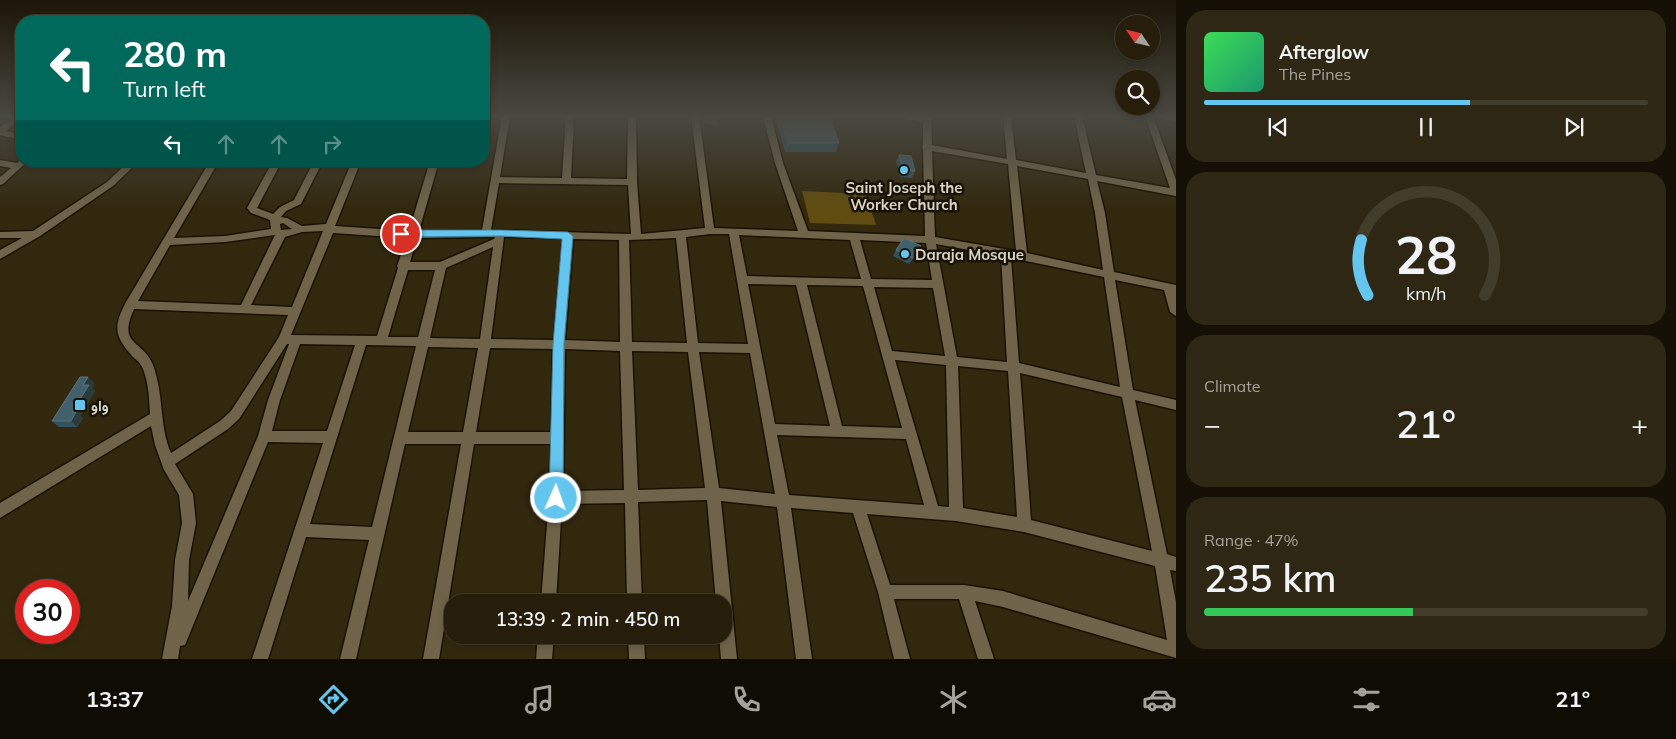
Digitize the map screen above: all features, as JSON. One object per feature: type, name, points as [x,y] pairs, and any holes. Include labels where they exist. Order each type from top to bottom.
[{"type":"street","points":[[486,233],[501,147]]},
{"type":"street","points":[[566,180],[568,147]]},
{"type":"street","points":[[632,147],[630,237],[626,261],[626,346],[635,594]]},
{"type":"street","points":[[699,147],[710,231]]},
{"type":"street","points":[[774,147],[778,163],[804,235]]},
{"type":"street","points":[[956,514],[952,361],[930,240],[926,147],[1176,193],[1160,147]]},
{"type":"street","points":[[1010,147],[1022,256]]},
{"type":"street","points":[[1085,147],[1100,213],[1111,274],[1127,393],[1176,645]]},
{"type":"street","points":[[0,163],[15,164]]},
{"type":"street","points":[[0,182],[18,167]]},
{"type":"street","points":[[0,255],[36,234],[110,184],[128,167]]},
{"type":"street","points":[[170,659],[180,606],[182,560],[189,523],[186,494],[161,445],[156,417],[154,385],[147,364],[125,340],[122,332],[123,321],[130,305],[212,167]]},
{"type":"street","points":[[275,167],[252,208],[254,211],[284,220],[300,229]]},
{"type":"street","points":[[244,309],[279,233],[276,219],[283,209],[298,202],[316,167]]},
{"type":"street","points":[[170,659],[264,436],[290,339],[294,311],[355,167]]},
{"type":"street","points":[[382,341],[402,266],[414,234],[433,167]]},
{"type":"street","points":[[496,180],[632,182]]},
{"type":"street","points":[[168,242],[225,239],[296,232],[300,229],[330,228],[414,234],[486,233],[500,237],[630,237],[733,231],[930,240],[1022,256],[1172,288],[1176,312]]},
{"type":"street","points":[[733,231],[744,280],[783,501],[804,659]]},
{"type":"street","points":[[0,235],[36,234]]},
{"type":"street","points":[[681,235],[693,348],[714,494],[729,659]]},
{"type":"street","points":[[549,594],[556,498],[559,344],[568,236]]},
{"type":"street","points":[[402,266],[441,266],[500,237]]},
{"type":"street","points":[[431,659],[470,439],[500,237]]},
{"type":"street","points":[[854,237],[933,513]]},
{"type":"street","points":[[1006,253],[1024,525]]},
{"type":"street","points":[[348,659],[441,266]]},
{"type":"street","points":[[744,280],[937,284]]},
{"type":"street","points":[[801,282],[837,430]]},
{"type":"street","points":[[130,305],[294,311]]},
{"type":"street","points":[[290,339],[756,349]]},
{"type":"street","points":[[168,462],[224,425],[235,415],[290,339]]},
{"type":"street","points":[[260,659],[362,340]]},
{"type":"street","points":[[887,355],[1015,368],[1176,406]]},
{"type":"street","points":[[0,511],[156,417]]},
{"type":"street","points":[[769,429],[910,434]]},
{"type":"street","points":[[264,436],[330,438]]},
{"type":"street","points":[[400,438],[558,438]]},
{"type":"street","points":[[556,498],[714,494],[956,514],[1024,525],[1176,564]]},
{"type":"street","points":[[858,507],[885,592],[902,659]]},
{"type":"street","points":[[301,530],[377,534]]},
{"type":"street","points":[[885,592],[964,592],[1003,599],[1176,650]]},
{"type":"street","points":[[964,592],[986,659]]},
{"type":"street","points":[[544,659],[545,644]]},
{"type":"street","points":[[636,644],[637,659]]},
{"type":"shaded area","points":[[802,191],[866,194],[876,225],[810,223]]},
{"type":"building","points":[[899,155],[911,156],[915,171],[904,171]]},
{"type":"building","points":[[904,238],[921,246],[913,258],[896,250]]},
{"type":"building","points":[[80,377],[88,377],[83,385],[89,385],[72,412],[76,412],[71,421],[52,421]]},
{"type":"place","name":"Saint Joseph the Worker Church","points":[[904,170]]},
{"type":"place","name":"Daraja Mosque","points":[[905,254]]},
{"type":"place","name":"واو","points":[[80,405]]},
{"type":"route","points":[[401,234],[500,233],[568,236],[559,344],[556,498]]}]
